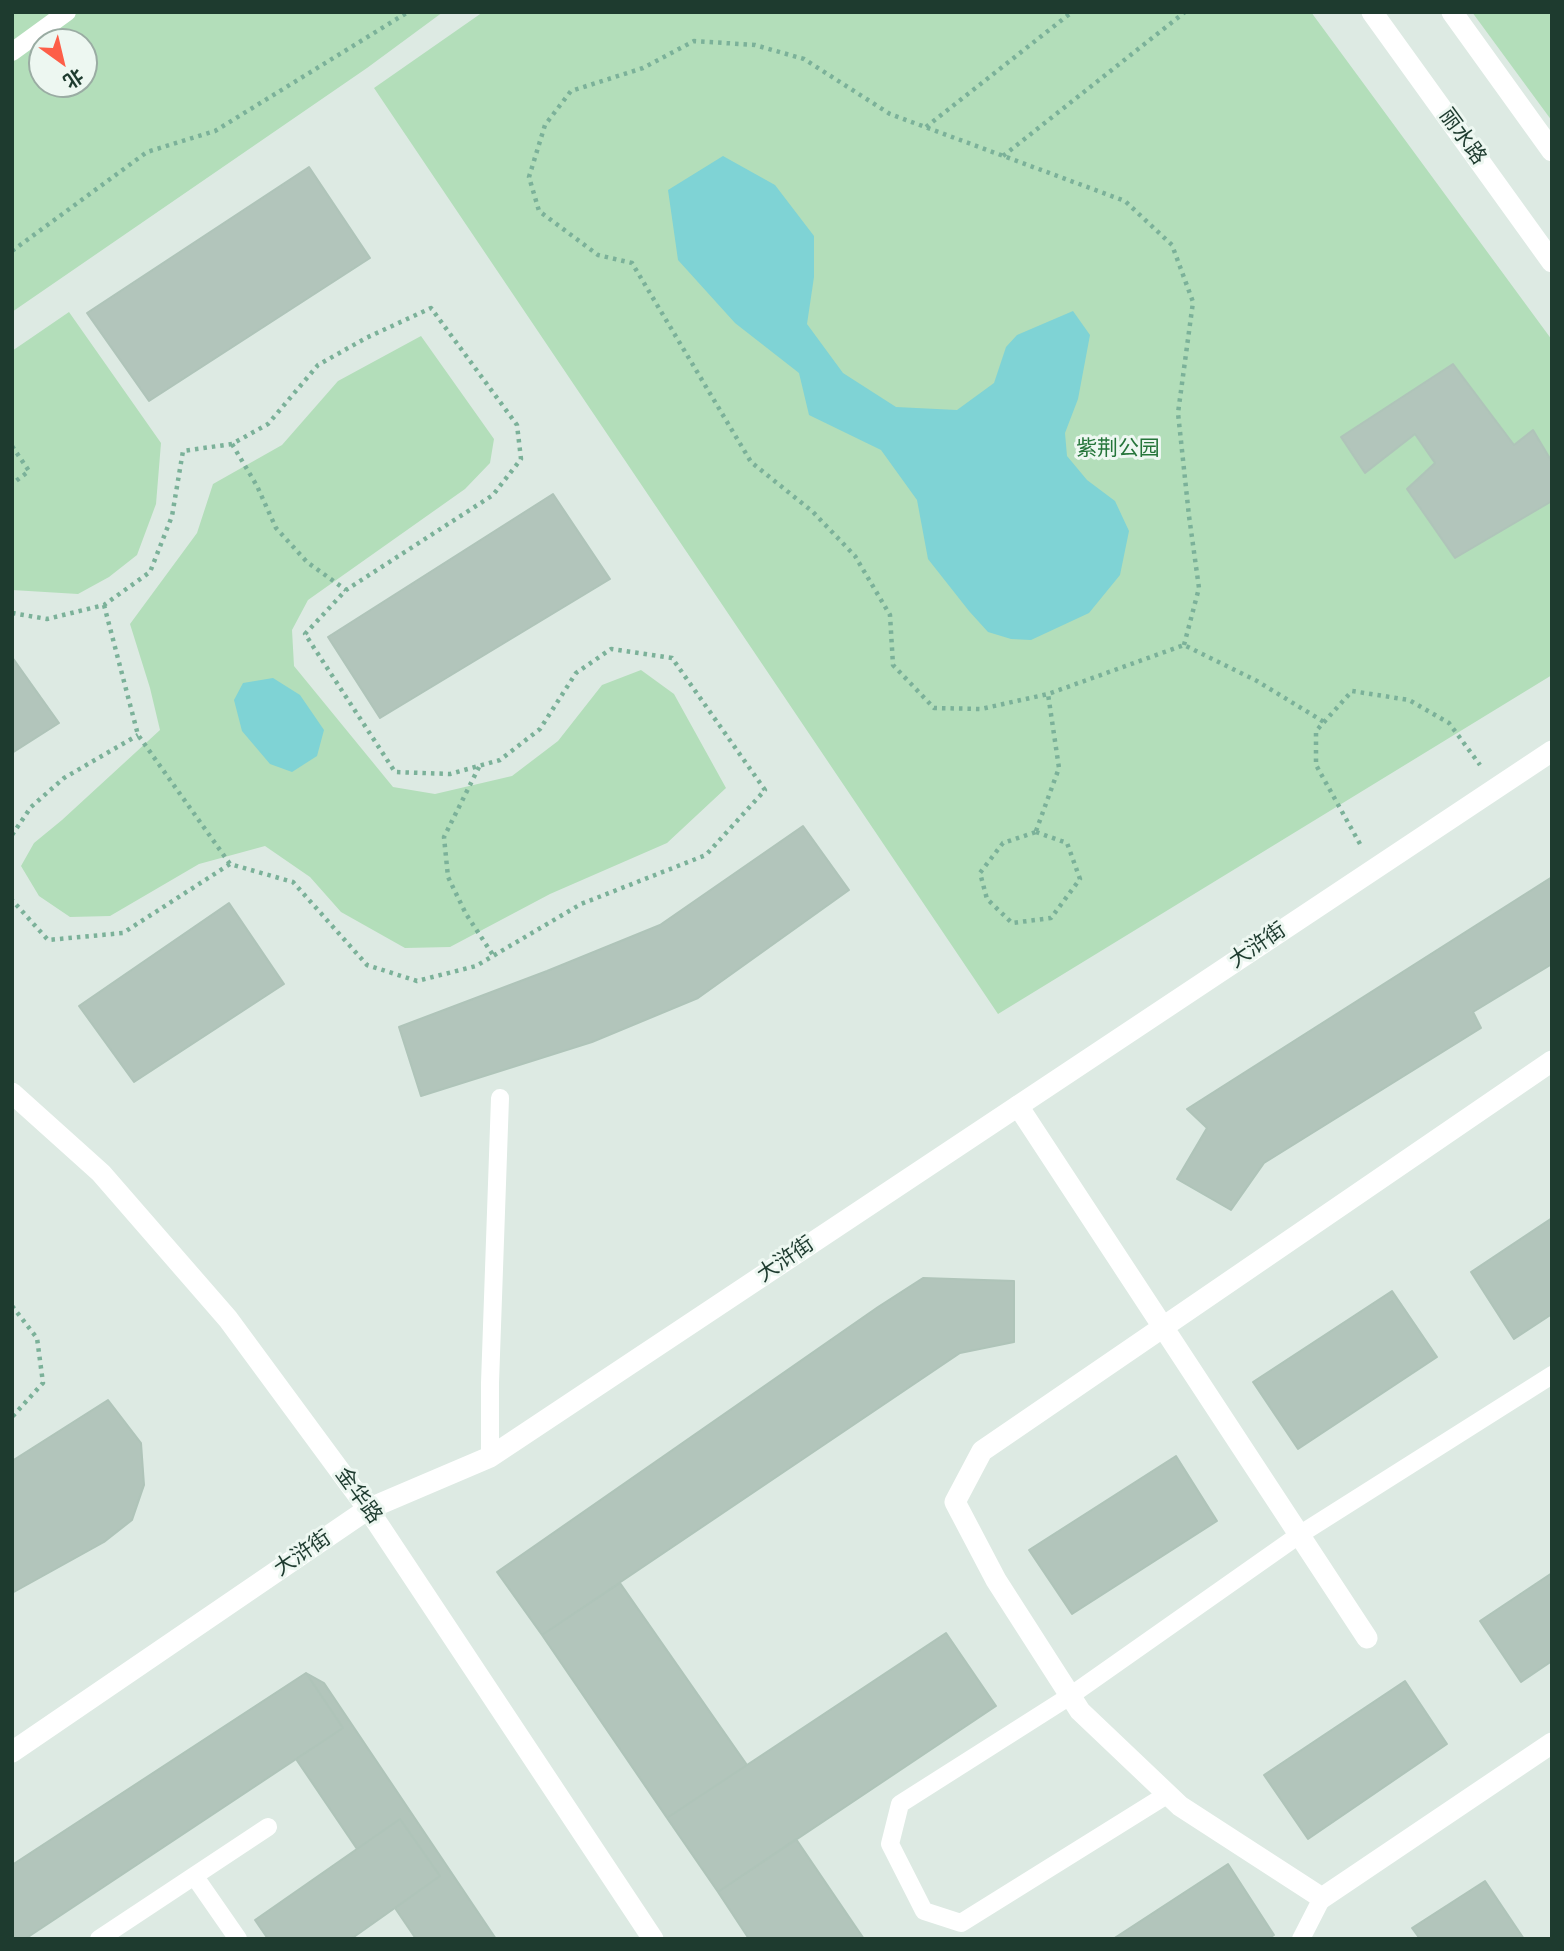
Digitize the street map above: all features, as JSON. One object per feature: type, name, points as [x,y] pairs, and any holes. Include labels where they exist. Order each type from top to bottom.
[{"type":"street","name":"丽水路","points":[[1372,12],[1552,261]]},
{"type":"street","points":[[1452,12],[1552,151]]},
{"type":"street","name":"大浒街","points":[[12,1752],[368,1509],[490,1457],[1552,751]]},
{"type":"street","points":[[1552,1061],[982,1451],[954,1502],[996,1580],[1080,1711],[1180,1806],[1322,1898],[1552,1743]]},
{"type":"street","name":"金华路","points":[[12,1093],[101,1172],[228,1319],[368,1509],[653,1939]]},
{"type":"street","points":[[1018,1106],[1367,1638]]},
{"type":"lane","points":[[12,52],[67,12]]},
{"type":"lane","points":[[490,1457],[500,1098]]},
{"type":"lane","points":[[1168,1794],[961,1923],[924,1911],[890,1844],[900,1804],[1070,1696],[1299,1535],[1552,1375]]},
{"type":"lane","points":[[99,1939],[268,1827]]},
{"type":"lane","points":[[195,1877],[238,1939]]},
{"type":"lane","points":[[1300,1939],[1322,1898]]},
{"type":"path","points":[[12,251],[147,152],[215,131],[408,12]]},
{"type":"path","points":[[926,127],[1072,12]]},
{"type":"path","points":[[1003,156],[1185,12]]},
{"type":"path","points":[[1184,645],[1199,588],[1178,413],[1193,303],[1172,244],[1125,201],[890,114],[804,59],[755,44],[694,41],[643,68],[571,92],[545,125],[529,177],[539,211],[598,255],[632,263],[751,462],[813,512],[855,556],[890,615],[893,665],[934,708],[981,709],[1048,694],[1184,645],[1257,681],[1324,722]]},
{"type":"path","points":[[12,613],[47,619],[104,606],[150,572],[172,516],[183,451],[232,444],[268,424],[318,365],[366,338],[431,307],[517,425],[521,459],[493,495],[346,590],[305,634],[395,772],[450,774],[500,760],[540,729],[576,673],[611,649],[672,658],[765,790],[706,855],[581,904],[476,966],[417,981],[367,965],[293,882],[230,864],[138,735],[104,606]]},
{"type":"path","points":[[232,444],[257,486],[276,528],[307,562],[346,590]]},
{"type":"path","points":[[12,446],[29,471],[12,484]]},
{"type":"path","points":[[1374,869],[1317,765],[1315,731],[1352,691],[1409,699],[1449,723],[1497,788]]},
{"type":"path","points":[[1036,832],[1059,768],[1048,694]]},
{"type":"path","points":[[12,835],[32,807],[64,778],[138,735]]},
{"type":"path","points":[[480,766],[444,837],[448,877],[466,914],[494,956]]},
{"type":"path","points":[[1036,832],[1067,843],[1080,879],[1051,918],[1012,923],[987,899],[980,873],[1003,843],[1036,832]]},
{"type":"path","points":[[12,900],[48,940],[123,933],[230,864]]},
{"type":"path","points":[[12,1306],[37,1338],[43,1383],[12,1417]]},
{"type":"green space","points":[[12,12],[443,12],[367,68],[12,312]]},
{"type":"green space","name":"紫荆公园","points":[[483,12],[1311,12],[1552,340],[1552,675],[998,1014],[374,88]]},
{"type":"green space","points":[[1472,12],[1552,12],[1552,121]]},
{"type":"green space","points":[[69,312],[161,443],[156,504],[137,555],[109,577],[78,594],[12,590],[12,351]]},
{"type":"green space","points":[[421,336],[494,439],[490,463],[465,489],[308,600],[292,630],[294,666],[393,787],[435,794],[512,776],[558,741],[602,685],[641,670],[674,694],[726,788],[667,843],[550,894],[450,947],[405,948],[341,912],[310,877],[265,846],[199,864],[110,916],[70,917],[39,896],[21,866],[34,843],[160,730],[130,624],[197,533],[213,484],[282,445],[338,381]]},
{"type":"water","points":[[723,156],[775,185],[814,236],[814,277],[807,324],[843,373],[896,407],[957,410],[994,383],[1006,347],[1017,335],[1073,311],[1090,335],[1078,399],[1065,433],[1067,456],[1087,480],[1115,501],[1129,531],[1120,575],[1089,613],[1031,640],[1011,639],[988,632],[928,559],[917,500],[881,450],[809,415],[799,373],[735,323],[678,260],[668,190]]},
{"type":"water","points":[[273,678],[300,695],[324,730],[317,756],[292,772],[270,764],[242,731],[234,700],[243,683]]},
{"type":"building","points":[[309,167],[370,258],[149,401],[87,313]]},
{"type":"building","points":[[1453,364],[1514,445],[1533,430],[1552,462],[1552,501],[1455,558],[1407,489],[1435,463],[1415,434],[1365,473],[1341,437]]},
{"type":"building","points":[[553,494],[610,579],[380,718],[328,637]]},
{"type":"building","points":[[12,657],[59,723],[12,753]]},
{"type":"building","points":[[803,826],[849,890],[698,998],[592,1042],[421,1096],[399,1027],[660,925]]},
{"type":"building","points":[[1552,877],[1552,964],[1473,1012],[1481,1028],[1264,1163],[1231,1210],[1177,1179],[1207,1128],[1187,1109]]},
{"type":"building","points":[[229,903],[284,984],[134,1082],[79,1006]]},
{"type":"building","points":[[1552,1218],[1552,1314],[1514,1339],[1471,1272]]},
{"type":"building","points":[[923,1278],[1014,1281],[1014,1342],[960,1353],[542,1635],[497,1572]]},
{"type":"building","points":[[1392,1291],[1437,1357],[1298,1449],[1253,1382]]},
{"type":"building","points":[[108,1400],[141,1443],[144,1485],[132,1520],[104,1542],[12,1593],[12,1461]]},
{"type":"building","points":[[1176,1456],[1217,1521],[1072,1614],[1029,1550]]},
{"type":"building","points":[[1552,1573],[1552,1661],[1521,1682],[1480,1621]]},
{"type":"building","points":[[620,1583],[747,1765],[667,1818],[542,1635]]},
{"type":"building","points":[[946,1633],[996,1706],[718,1892],[667,1818]]},
{"type":"building","points":[[306,1673],[343,1728],[25,1939],[12,1939],[12,1865]]},
{"type":"building","points":[[306,1673],[324,1683],[496,1939],[416,1939],[395,1908],[440,1876],[400,1819],[357,1849],[296,1759],[343,1728]]},
{"type":"building","points":[[1405,1681],[1447,1744],[1308,1839],[1264,1775]]},
{"type":"building","points":[[400,1819],[440,1876],[351,1939],[268,1939],[255,1920]]},
{"type":"building","points":[[796,1839],[864,1939],[749,1939],[718,1892]]},
{"type":"building","points":[[1228,1864],[1274,1935],[1268,1939],[1113,1939]]},
{"type":"building","points":[[1485,1881],[1524,1939],[1420,1939],[1412,1928]]}]
